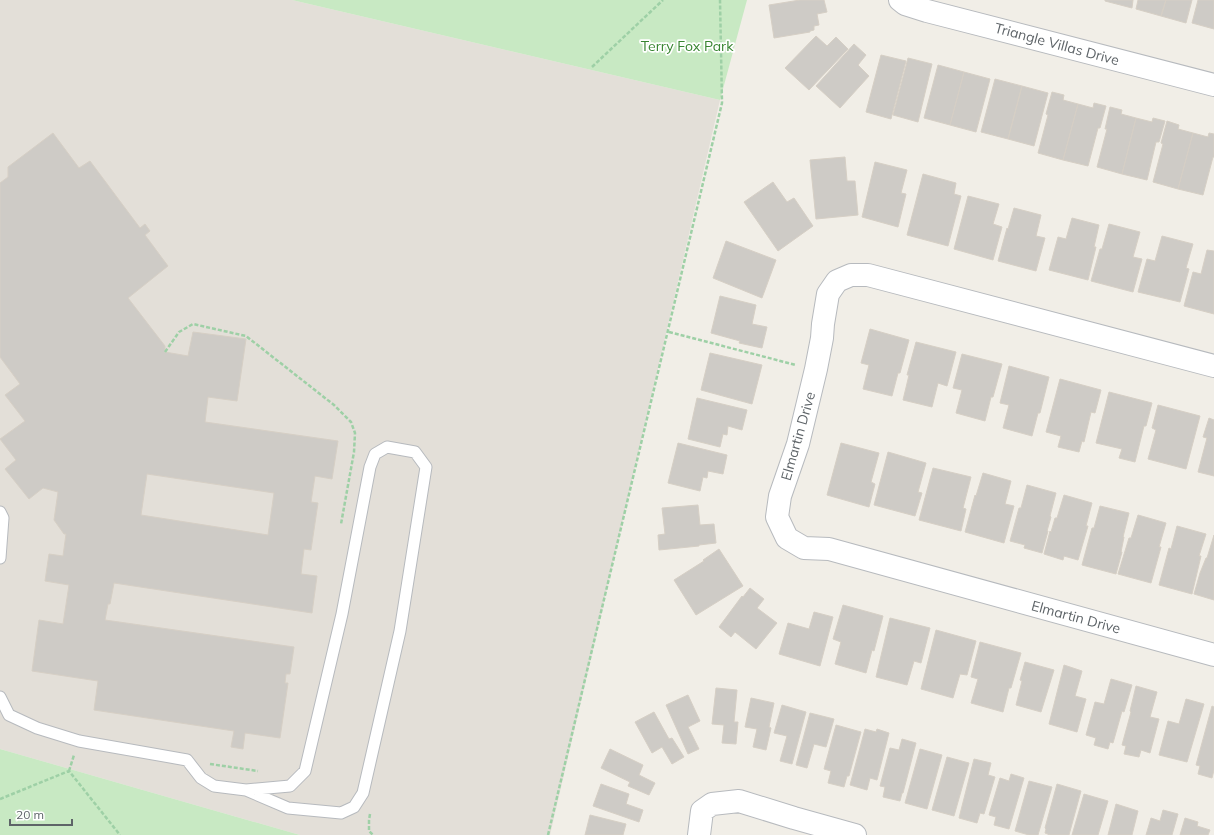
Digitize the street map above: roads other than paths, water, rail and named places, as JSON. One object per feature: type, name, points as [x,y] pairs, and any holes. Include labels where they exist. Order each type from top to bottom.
[{"type":"street","name":"Triangle Villas Drive","points":[[900,0],[905,4],[927,11],[1214,85]]},
{"type":"street","name":"Elmartin Drive","points":[[1214,366],[868,275],[851,275],[837,281],[828,294],[816,369],[798,444],[780,496],[777,516],[787,538],[804,548],[829,549],[1214,655]]},
{"type":"street","points":[[699,835],[702,812],[712,804],[738,801],[854,835]]},
{"type":"lane","points":[[0,697],[9,715],[37,728],[79,741],[186,760],[201,778],[214,786],[246,790],[290,786],[304,771],[342,614],[370,467],[375,454],[387,447],[415,452],[426,467],[400,631],[363,793],[354,807],[341,813],[288,808],[246,790]]},
{"type":"lane","points":[[0,512],[4,518],[0,558]]},
{"type":"park label","name":"Terry Fox Park","points":[[687,46]]}]
